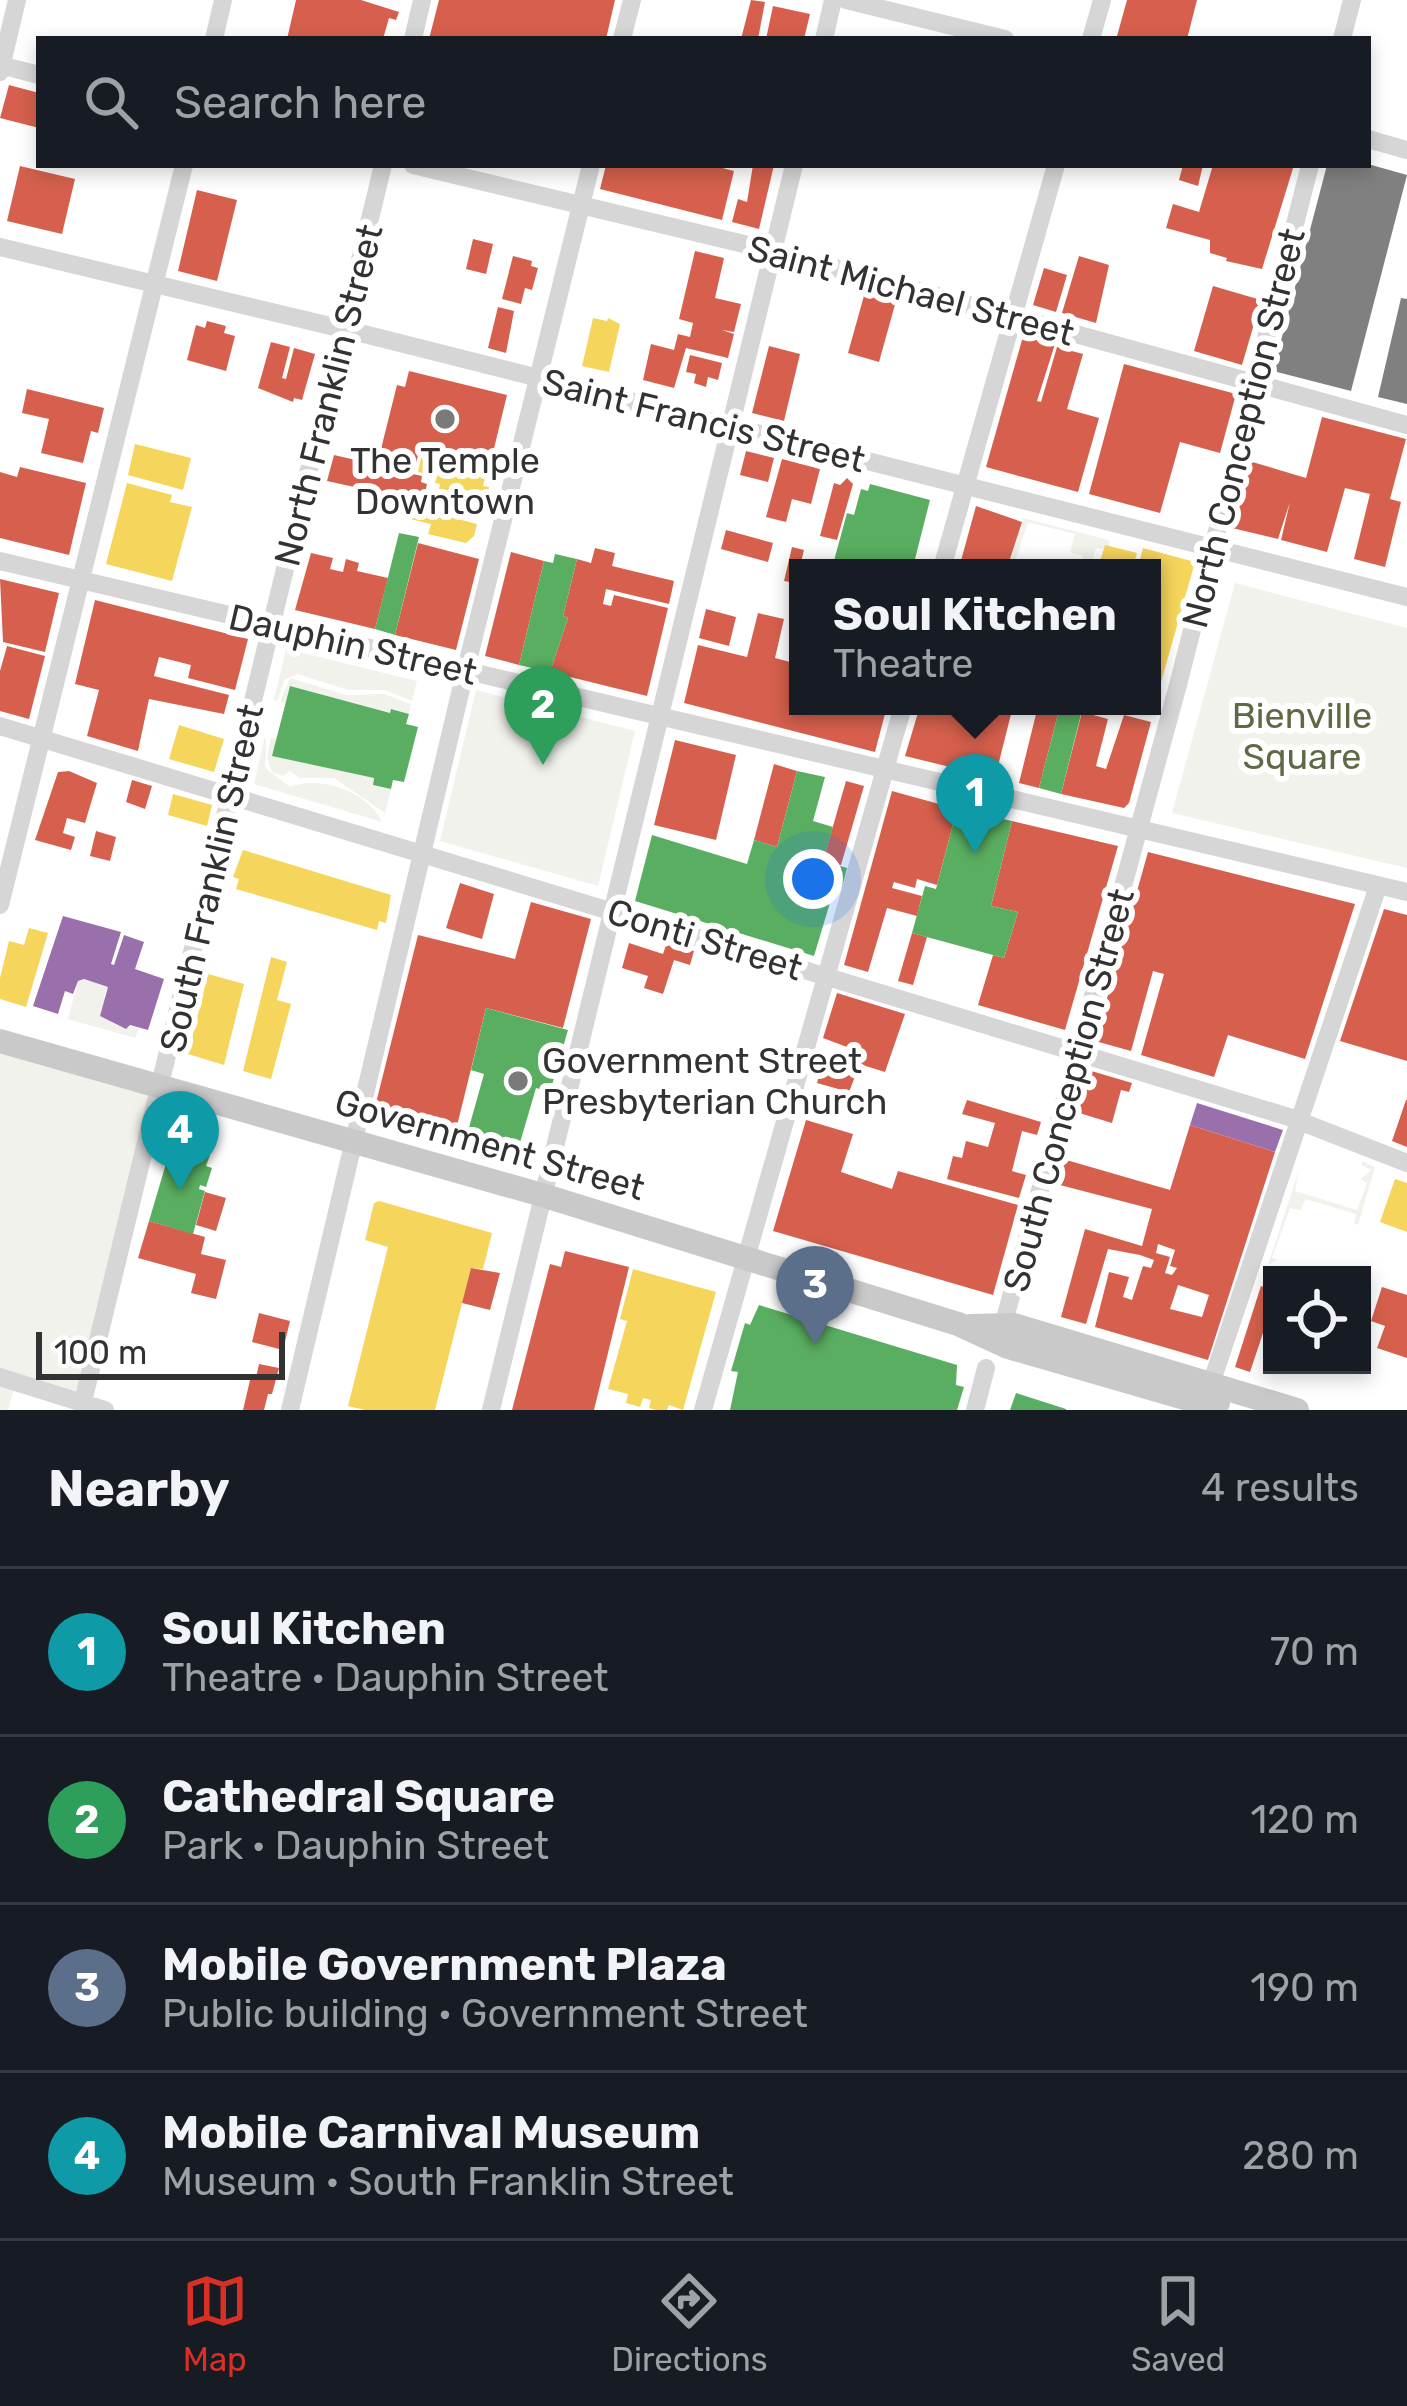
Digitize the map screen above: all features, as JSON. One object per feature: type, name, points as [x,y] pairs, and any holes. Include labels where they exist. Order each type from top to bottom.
[{"type":"main road","name":"Government Street","points":[[0,1041],[747,1256],[966,1326],[997,1344],[1184,1410]]},
{"type":"main road","name":"Government Street","points":[[997,1344],[1223,1399],[1297,1410]]},
{"type":"street","points":[[17,0],[1,68],[36,74]]},
{"type":"street","points":[[215,36],[223,0]]},
{"type":"street","points":[[414,36],[422,0]]},
{"type":"street","points":[[623,36],[632,0]]},
{"type":"street","points":[[825,36],[833,0]]},
{"type":"street","points":[[846,0],[993,36]]},
{"type":"street","points":[[1092,36],[1102,0]]},
{"type":"street","points":[[1343,36],[1352,0]]},
{"type":"street","points":[[1371,140],[1407,150]]},
{"type":"street","points":[[0,904],[183,168]]},
{"type":"street","name":"North Franklin Street","points":[[272,626],[382,168]]},
{"type":"street","name":"Saint Michael Street","points":[[426,168],[773,251],[1407,425]]},
{"type":"street","points":[[290,1410],[465,670],[590,168]]},
{"type":"street","points":[[490,1410],[793,168]]},
{"type":"street","points":[[944,559],[1055,168]]},
{"type":"street","name":"North Conception Street","points":[[1139,830],[1309,168]]},
{"type":"street","name":"Saint Francis Street","points":[[0,247],[345,329],[1407,597]]},
{"type":"street","name":"Dauphin Street","points":[[0,561],[1407,892]]},
{"type":"street","name":"South Franklin Street","points":[[82,1407],[272,626]]},
{"type":"street","points":[[704,1410],[900,715]]},
{"type":"street","name":"Conti Street","points":[[0,726],[1300,1121],[1407,1163]]},
{"type":"street","name":"South Conception Street","points":[[975,1410],[1139,830]]},
{"type":"street","points":[[1223,1399],[1300,1121],[1378,886]]},
{"type":"street","points":[[0,1377],[82,1407],[105,1410]]},
{"type":"green space","points":[[1023,518],[1109,540],[1110,551],[1096,548],[1093,559],[1082,559],[1070,552],[1075,534],[1028,522],[1016,559],[1010,559]]},
{"type":"green space","name":"Bienville Square","points":[[1235,583],[1407,628],[1407,868],[1172,813]]},
{"type":"green space","points":[[286,649],[417,681],[412,701],[385,690],[348,690],[298,674],[285,679],[274,700]]},
{"type":"green space","points":[[290,678],[346,695],[384,694],[411,704],[409,714],[290,686],[285,704],[280,702]]},
{"type":"green space","points":[[476,690],[635,731],[598,886],[440,841]]},
{"type":"green space","points":[[265,736],[265,766],[290,787],[315,783],[342,789],[366,802],[382,822],[254,784]]},
{"type":"green space","points":[[271,738],[277,739],[273,756],[374,778],[373,785],[391,789],[385,813],[334,778],[272,772],[267,758]]},
{"type":"green space","points":[[78,981],[108,987],[104,996],[113,1025],[139,1028],[135,1038],[68,1019]]},
{"type":"green space","points":[[0,1041],[161,1085],[82,1403],[16,1382],[8,1410],[0,1410]]},
{"type":"green space","points":[[1362,1161],[1375,1167],[1358,1225],[1356,1214],[1305,1199],[1301,1210],[1290,1208],[1272,1258],[1277,1260],[1268,1265],[1299,1170],[1295,1191],[1357,1210],[1367,1183],[1361,1179],[1371,1170]]},
{"type":"building: Homes","points":[[593,318],[620,324],[609,372],[582,366]]},
{"type":"building: Homes","points":[[135,444],[191,458],[183,490],[128,475]]},
{"type":"building: Homes","points":[[421,458],[486,474],[485,506],[438,495],[437,476],[418,472]]},
{"type":"building: Homes","points":[[127,483],[172,495],[170,502],[192,507],[172,581],[106,564]]},
{"type":"building: Homes","points":[[415,502],[456,512],[454,518],[477,524],[474,536],[466,543],[428,534],[431,524],[410,519]]},
{"type":"building: Homes","points":[[1105,545],[1137,553],[1135,559],[1101,559]]},
{"type":"building: Homes","points":[[1143,548],[1195,562],[1161,682],[1161,559],[1140,559]]},
{"type":"building: Homes","points":[[179,725],[224,739],[214,772],[169,759]]},
{"type":"building: Homes","points":[[173,794],[212,805],[207,826],[168,815]]},
{"type":"building: Homes","points":[[243,850],[391,895],[386,923],[379,921],[377,930],[236,889],[239,879],[233,877]]},
{"type":"building: Homes","points":[[29,928],[48,933],[26,1007],[0,999],[0,978],[9,941],[24,945]]},
{"type":"building: Homes","points":[[271,957],[287,962],[277,1000],[291,1004],[271,1079],[243,1071]]},
{"type":"building: Homes","points":[[208,974],[244,984],[224,1065],[188,1054]]},
{"type":"building: Homes","points":[[1395,1179],[1407,1183],[1407,1232],[1380,1222]]},
{"type":"building: Homes","points":[[374,1203],[492,1233],[483,1269],[471,1268],[435,1410],[348,1406],[388,1247],[365,1240]]},
{"type":"building: Homes","points":[[633,1269],[716,1292],[683,1410],[669,1405],[667,1410],[649,1408],[651,1400],[643,1398],[640,1407],[626,1403],[628,1394],[608,1389],[627,1321],[620,1319]]},
{"type":"building: Shops","points":[[296,0],[361,0],[399,12],[396,20],[389,18],[384,36],[288,36]]},
{"type":"building: Shops","points":[[439,0],[615,0],[607,36],[430,36]]},
{"type":"building: Shops","points":[[751,0],[765,2],[759,36],[742,36]]},
{"type":"building: Shops","points":[[1127,0],[1197,0],[1188,36],[1117,36]]},
{"type":"building: Shops","points":[[773,6],[810,14],[805,36],[767,36]]},
{"type":"building: Shops","points":[[9,85],[36,92],[36,127],[0,118]]},
{"type":"building: Shops","points":[[20,166],[75,179],[62,234],[7,221]]},
{"type":"building: Shops","points":[[605,168],[734,171],[722,220],[600,189]]},
{"type":"building: Shops","points":[[753,168],[773,168],[759,229],[732,222],[738,199],[747,202]]},
{"type":"building: Shops","points":[[1182,168],[1202,168],[1198,186],[1179,180]]},
{"type":"building: Shops","points":[[1212,168],[1293,168],[1262,269],[1226,261],[1210,253],[1210,240],[1166,228],[1173,204],[1199,212]]},
{"type":"building: Shops","points":[[197,190],[237,200],[217,281],[178,271]]},
{"type":"building: Shops","points":[[473,239],[493,244],[486,274],[466,269]]},
{"type":"building: Shops","points":[[695,251],[724,258],[715,298],[741,304],[734,332],[722,330],[734,334],[728,358],[686,348],[674,388],[643,380],[651,344],[674,350],[678,334],[690,337],[693,323],[679,319]]},
{"type":"building: Shops","points":[[513,256],[532,261],[531,266],[538,268],[532,290],[525,288],[521,304],[502,299]]},
{"type":"building: Shops","points":[[1079,256],[1109,265],[1096,323],[1062,313]]},
{"type":"building: Shops","points":[[1044,268],[1067,275],[1056,312],[1033,305]]},
{"type":"building: Shops","points":[[1213,286],[1261,300],[1242,365],[1194,351]]},
{"type":"building: Shops","points":[[865,292],[896,301],[879,362],[848,353]]},
{"type":"building: Shops","points":[[498,307],[514,311],[506,353],[488,348]]},
{"type":"building: Shops","points":[[207,321],[226,326],[224,333],[235,336],[226,371],[187,360],[196,325],[205,328]]},
{"type":"building: Shops","points":[[1028,336],[1055,344],[1037,401],[1041,402],[1057,347],[1083,354],[1067,409],[1099,418],[1078,492],[986,467],[1022,340]]},
{"type":"building: Shops","points":[[271,342],[290,347],[282,378],[286,379],[294,348],[315,354],[302,400],[294,398],[293,402],[258,388]]},
{"type":"building: Shops","points":[[769,346],[800,354],[784,421],[752,413]]},
{"type":"building: Shops","points":[[690,355],[722,363],[718,380],[708,377],[706,387],[694,383],[696,374],[686,372]]},
{"type":"building: Shops","points":[[1124,364],[1236,394],[1220,453],[1180,442],[1160,513],[1089,494]]},
{"type":"building: Shops","name":"The Temple Downtown","points":[[409,371],[507,395],[490,465],[475,461],[474,466],[419,452],[413,474],[422,476],[421,482],[427,484],[423,502],[327,481],[334,455],[377,465],[397,385],[405,387]]},
{"type":"building: Shops","points":[[27,389],[104,408],[98,433],[91,431],[83,463],[41,453],[49,419],[22,413]]},
{"type":"building: Shops","points":[[1322,417],[1406,439],[1390,499],[1401,502],[1385,567],[1354,559],[1370,494],[1345,488],[1327,552],[1281,540],[1290,502],[1278,539],[1232,528],[1249,461],[1306,478]]},
{"type":"building: Shops","points":[[746,451],[774,458],[768,482],[740,475]]},
{"type":"building: Shops","points":[[782,459],[820,469],[811,504],[792,499],[786,522],[766,517]]},
{"type":"building: Shops","points":[[20,467],[86,483],[69,555],[0,538],[0,472],[17,477]]},
{"type":"building: Shops","points":[[847,478],[853,484],[837,540],[820,536],[834,483],[840,485]]},
{"type":"building: Shops","points":[[976,506],[1022,522],[1010,559],[961,559]]},
{"type":"building: Shops","points":[[726,530],[773,543],[768,562],[721,549]]},
{"type":"building: Shops","points":[[418,543],[479,559],[456,650],[395,635]]},
{"type":"building: Shops","points":[[792,547],[804,550],[802,559],[789,559]]},
{"type":"building: Shops","points":[[595,548],[615,553],[612,566],[674,581],[669,604],[606,589],[603,604],[611,606],[614,595],[668,608],[647,696],[550,672],[568,618],[563,616],[577,559],[591,563]]},
{"type":"building: Shops","points":[[511,552],[544,561],[519,665],[485,656]]},
{"type":"building: Shops","points":[[311,553],[333,558],[330,569],[343,572],[346,559],[359,563],[357,571],[388,578],[375,629],[295,610]]},
{"type":"building: Shops","points":[[0,579],[59,593],[45,652],[3,642]]},
{"type":"building: Shops","points":[[95,600],[248,639],[235,690],[188,678],[191,665],[159,657],[154,676],[229,695],[224,714],[149,699],[138,751],[87,736],[99,690],[75,684]]},
{"type":"building: Shops","points":[[706,609],[736,617],[729,646],[699,638]]},
{"type":"building: Shops","points":[[758,613],[784,619],[775,658],[789,662],[789,715],[885,715],[875,752],[684,703],[698,645],[747,657]]},
{"type":"building: Shops","points":[[7,646],[45,656],[29,719],[0,711],[0,671]]},
{"type":"building: Shops","points":[[917,715],[1011,715],[995,778],[905,756]]},
{"type":"building: Shops","points":[[1036,715],[1058,715],[1039,788],[1019,783]]},
{"type":"building: Shops","points":[[1081,715],[1108,719],[1096,766],[1106,769],[1124,715],[1151,722],[1124,808],[1061,794]]},
{"type":"building: Shops","points":[[675,740],[736,755],[716,840],[654,825]]},
{"type":"building: Shops","points":[[774,764],[797,771],[777,847],[754,840]]},
{"type":"building: Shops","points":[[69,771],[97,783],[85,823],[67,818],[63,833],[75,837],[71,850],[35,840],[58,772]]},
{"type":"building: Shops","points":[[132,780],[152,786],[145,809],[126,802]]},
{"type":"building: Shops","points":[[846,781],[864,786],[841,865],[823,861]]},
{"type":"building: Shops","points":[[892,791],[957,809],[937,885],[917,879],[915,888],[894,882],[892,888],[922,896],[917,916],[887,908],[868,972],[844,965]]},
{"type":"building: Shops","points":[[1012,821],[1118,846],[1065,1030],[978,1005],[993,955],[1004,958],[1018,912],[991,906]]},
{"type":"building: Shops","points":[[96,831],[116,837],[110,861],[90,856]]},
{"type":"building: Shops","points":[[1148,852],[1355,904],[1305,1059],[1228,1035],[1214,1077],[1141,1055],[1164,974],[1153,971],[1131,1051],[1095,1041]]},
{"type":"building: Shops","points":[[460,883],[494,894],[482,939],[446,928]]},
{"type":"building: Shops","points":[[531,902],[591,919],[563,1028],[486,1008],[455,1134],[374,1111],[418,935],[515,959]]},
{"type":"building: Shops","points":[[1384,909],[1407,915],[1407,1061],[1340,1041]]},
{"type":"building: Shops","points":[[912,933],[927,937],[913,985],[898,981]]},
{"type":"building: Shops","points":[[667,942],[694,951],[690,965],[674,960],[663,994],[644,988],[648,976],[622,968],[629,943],[663,954]]},
{"type":"building: Shops","points":[[837,993],[905,1014],[885,1072],[859,1064],[863,1053],[823,1038]]},
{"type":"building: Shops","points":[[824,1056],[859,1066],[849,1092],[817,1083]]},
{"type":"building: Shops","points":[[1088,1070],[1132,1083],[1129,1092],[1121,1090],[1112,1123],[1076,1112]]},
{"type":"building: Shops","points":[[967,1100],[1041,1122],[1037,1135],[1022,1131],[1012,1171],[1026,1175],[1019,1198],[947,1179],[953,1156],[962,1158],[966,1141],[988,1147],[995,1123],[962,1114]]},
{"type":"building: Shops","points":[[1407,1100],[1407,1147],[1392,1141]]},
{"type":"building: Shops","points":[[806,1120],[853,1134],[841,1172],[892,1189],[898,1171],[1018,1205],[993,1295],[773,1231]]},
{"type":"building: Shops","points":[[1190,1125],[1275,1152],[1208,1360],[1095,1327],[1109,1272],[1129,1277],[1123,1297],[1132,1300],[1143,1266],[1151,1268],[1154,1260],[1140,1255],[1108,1249],[1086,1324],[1061,1317],[1085,1229],[1142,1246],[1152,1209],[1056,1184],[1063,1159],[1170,1190]],"holes":[[[1158,1244],[1175,1250],[1170,1266],[1177,1268],[1172,1275],[1165,1273],[1170,1257],[1156,1253]],[[1178,1285],[1209,1295],[1202,1317],[1170,1309]]]},
{"type":"building: Shops","points":[[205,1192],[226,1198],[216,1231],[196,1225]]},
{"type":"building: Shops","points":[[149,1221],[205,1237],[201,1254],[226,1260],[216,1299],[191,1293],[196,1274],[138,1258]]},
{"type":"building: Shops","points":[[565,1251],[629,1267],[594,1410],[512,1410],[550,1264],[561,1267]]},
{"type":"building: Shops","points":[[471,1268],[500,1273],[490,1310],[462,1303]]},
{"type":"building: Shops","points":[[1261,1286],[1263,1333],[1250,1372],[1235,1367]]},
{"type":"building: Shops","points":[[1382,1287],[1407,1295],[1407,1358],[1377,1348],[1385,1326],[1371,1321]]},
{"type":"building: Shops","points":[[259,1313],[290,1321],[283,1350],[252,1342]]},
{"type":"building: Shops","points":[[259,1364],[279,1368],[272,1394],[264,1410],[243,1410],[251,1376],[256,1378]]},
{"type":"building: Offices","points":[[63,916],[121,932],[114,965],[124,935],[144,942],[135,969],[164,979],[148,1030],[130,1025],[126,1029],[100,1016],[108,987],[84,979],[78,981],[73,994],[65,991],[58,1014],[33,1006]]},
{"type":"building: Offices","points":[[1197,1103],[1283,1130],[1275,1152],[1190,1125]]},
{"type":"building: Public","points":[[870,484],[930,500],[915,559],[834,559],[847,513],[854,515],[861,489],[868,491]]},
{"type":"building: Public","points":[[399,533],[419,537],[395,635],[375,629]]},
{"type":"building: Public","points":[[555,554],[577,559],[563,616],[568,618],[550,672],[519,665],[544,561],[553,563]]},
{"type":"building: Public","points":[[290,686],[409,714],[406,724],[418,727],[404,782],[393,780],[391,789],[373,785],[374,778],[272,756]]},
{"type":"building: Public","points":[[1058,715],[1081,715],[1061,794],[1039,788]]},
{"type":"building: Public","points":[[797,771],[825,777],[813,821],[833,827],[823,861],[847,868],[842,888],[835,886],[814,956],[635,901],[652,835],[747,864],[754,840],[777,847]]},
{"type":"building: Public","points":[[957,809],[1012,821],[991,906],[1018,912],[1004,958],[912,933],[925,886],[936,889]]},
{"type":"building: Public","name":"Government Street Presbyterian Church","points":[[486,1008],[568,1030],[550,1092],[536,1088],[519,1146],[468,1131],[484,1074],[471,1070]]},
{"type":"building: Public","points":[[184,1148],[210,1155],[206,1166],[212,1168],[206,1187],[200,1185],[205,1191],[193,1234],[149,1221],[168,1157],[178,1160]]},
{"type":"building: Public","points":[[759,1305],[957,1365],[956,1385],[964,1387],[957,1410],[730,1410],[738,1372],[731,1371],[745,1323],[750,1325]]},
{"type":"building: Public","points":[[1016,1393],[1066,1409],[1066,1410],[1010,1410]]},
{"type":"building: Other","points":[[1371,165],[1407,175],[1351,391],[1273,371],[1326,168]]},
{"type":"building: Other","points":[[1401,298],[1407,299],[1407,404],[1378,397]]},
{"type":"place","name":"The Temple Downtown","points":[[445,419]]},
{"type":"place","name":"Cathedral Square","points":[[543,765]]},
{"type":"place","name":"Soul Kitchen","points":[[975,853]]},
{"type":"place","name":"Government Street Presbyterian Church","points":[[518,1081]]},
{"type":"place","name":"Mobile Carnival Museum","points":[[180,1190]]},
{"type":"place","name":"Mobile Government Plaza","points":[[815,1345]]}]
